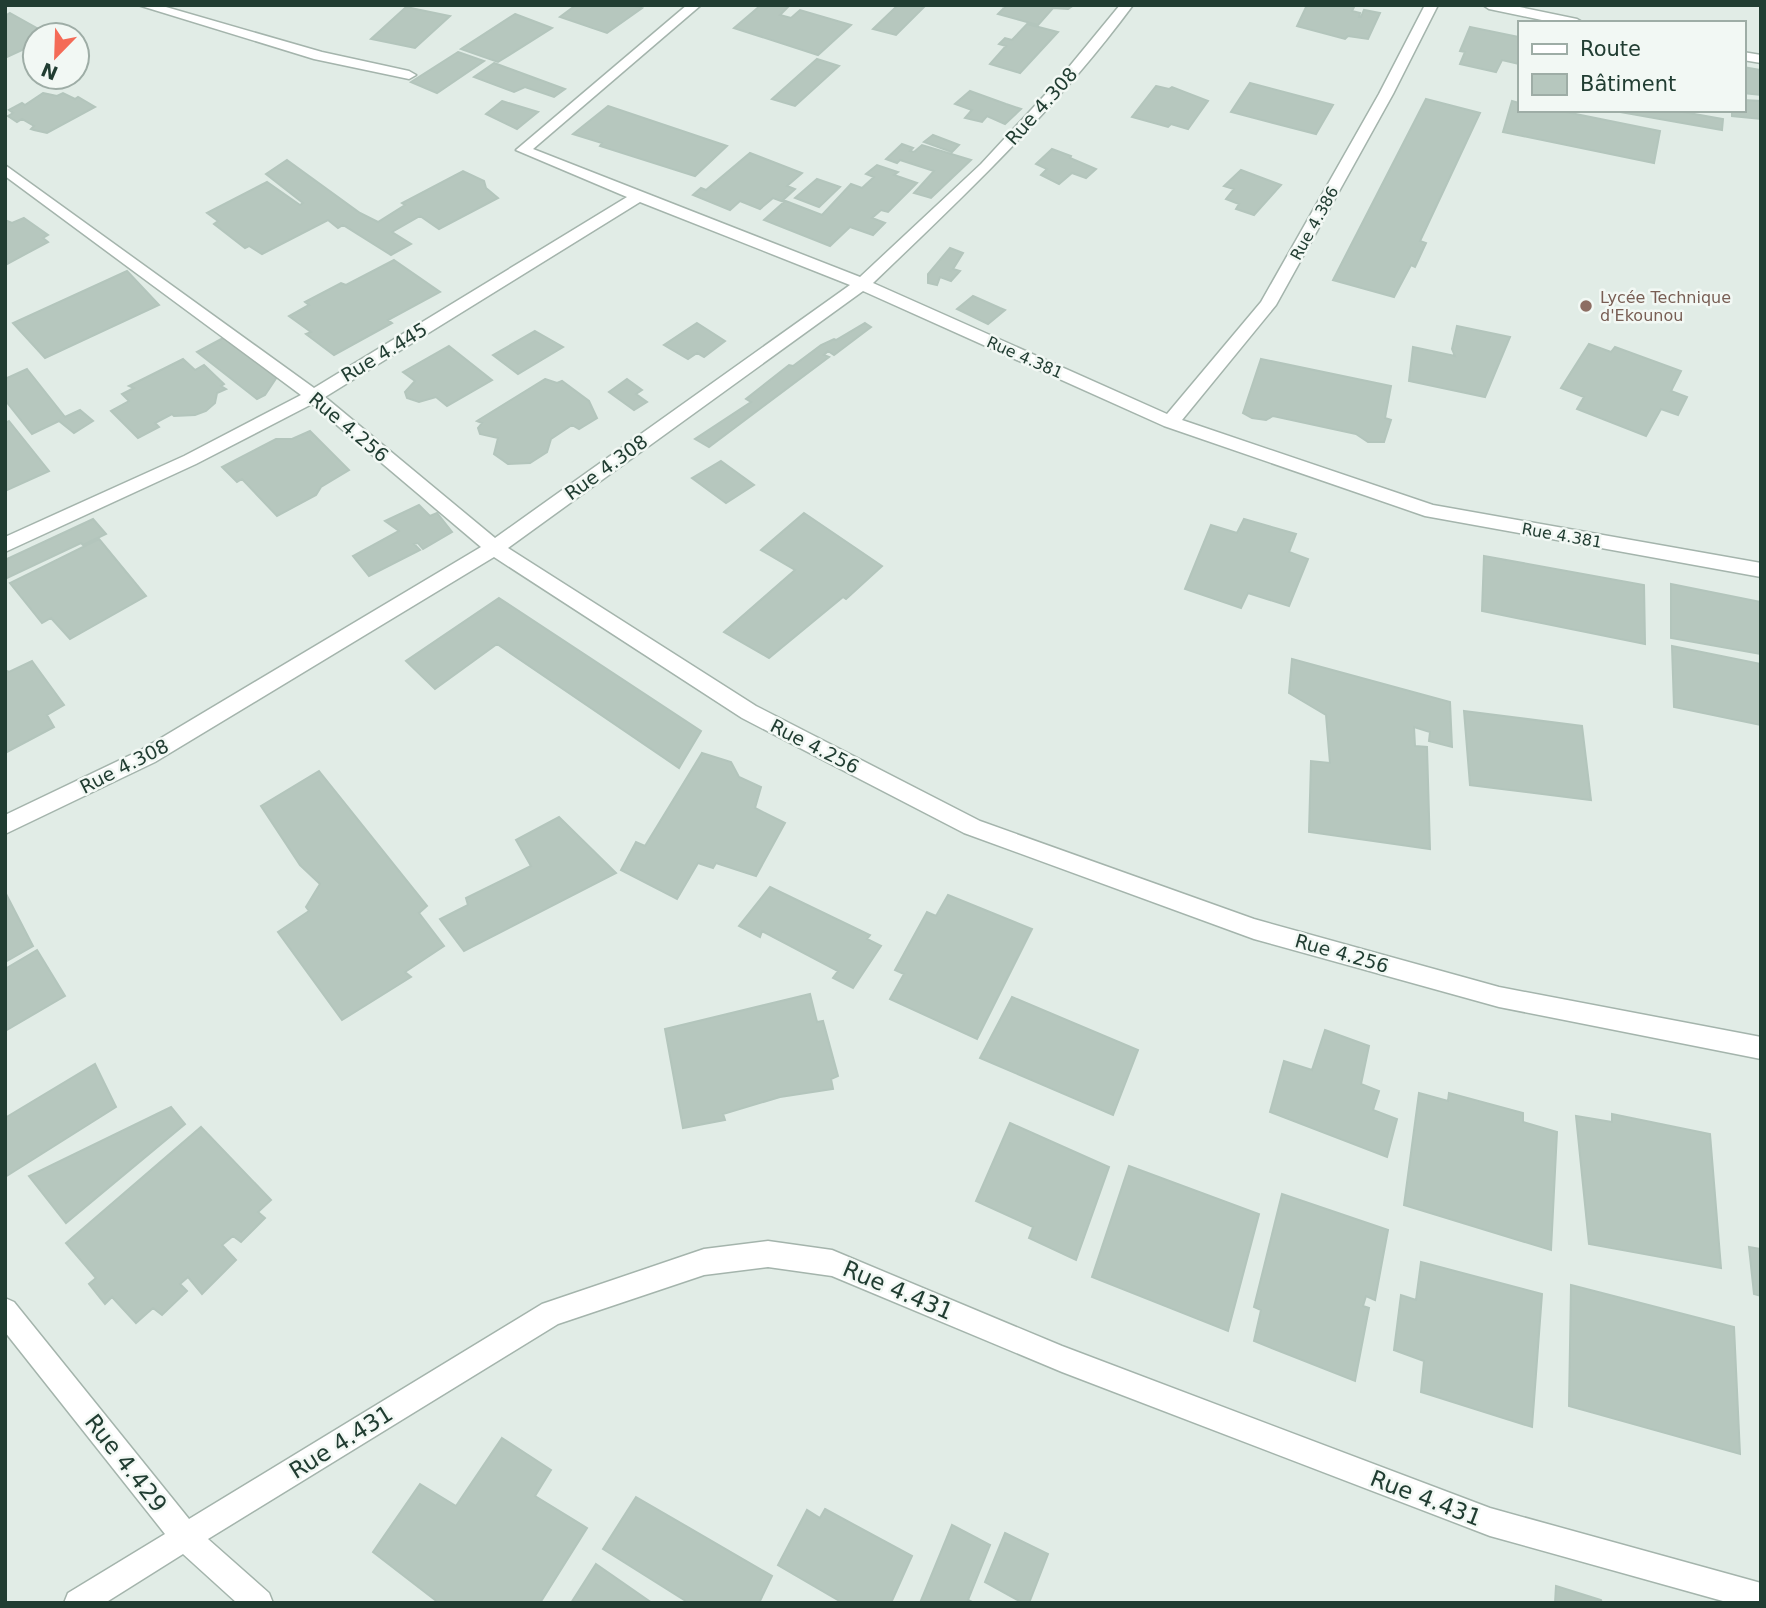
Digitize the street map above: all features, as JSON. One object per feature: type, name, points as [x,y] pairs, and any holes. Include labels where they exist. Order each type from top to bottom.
[{"type":"street","points":[[144,5],[319,56],[409,75]]},
{"type":"street","name":"Rue 4.381","points":[[695,5],[523,150],[862,284],[1170,422],[1431,511],[1761,570]]},
{"type":"street","name":"Rue 4.308","points":[[5,825],[148,757],[494,548],[862,284],[986,166],[1060,87],[1127,5]]},
{"type":"street","name":"Rue 4.386","points":[[1170,422],[1268,305],[1386,94],[1432,5]]},
{"type":"street","points":[[1489,5],[1567,21]]},
{"type":"street","name":"Rue 4.256","points":[[8,173],[313,396],[494,548],[749,712],[972,827],[1254,929],[1318,947],[1499,997],[1761,1048]]},
{"type":"street","name":"Rue 4.445","points":[[5,545],[190,460],[313,396],[639,196]]},
{"type":"street","name":"Rue 4.431","points":[[78,1603],[551,1313],[704,1262],[768,1254],[832,1263],[1062,1359],[1490,1522],[1761,1597]]},
{"type":"street","name":"Rue 4.429","points":[[5,1311],[185,1537],[259,1603]]},
{"type":"building","points":[[576,5],[632,5],[642,8],[607,33],[560,17]]},
{"type":"building","points":[[761,5],[789,6],[780,15],[791,18],[800,10],[851,25],[818,55],[734,28]]},
{"type":"building","points":[[898,5],[926,5],[896,35],[873,29]]},
{"type":"building","points":[[998,5],[1074,5],[1068,9],[1053,8],[1038,25],[998,14],[1005,7]]},
{"type":"building","points":[[1307,5],[1355,5],[1352,11],[1360,13],[1359,17],[1364,10],[1380,13],[1368,39],[1348,36],[1345,39],[1297,26]]},
{"type":"building","points":[[406,7],[450,16],[415,48],[371,39]]},
{"type":"building","points":[[10,13],[24,21],[21,21],[21,50],[7,57],[5,16]]},
{"type":"building","points":[[515,14],[552,28],[498,62],[461,49]]},
{"type":"building","points":[[1027,24],[1058,32],[1020,73],[990,64],[1006,46],[999,44],[1005,38],[1012,40]]},
{"type":"building","points":[[1470,27],[1518,37],[1518,64],[1502,60],[1496,72],[1460,64],[1465,52],[1460,51]]},
{"type":"building","points":[[458,52],[484,61],[437,93],[411,82]]},
{"type":"building","points":[[817,59],[839,66],[795,106],[772,99]]},
{"type":"building","points":[[494,63],[565,89],[554,97],[525,87],[514,92],[474,77]]},
{"type":"building","points":[[1745,67],[1761,70],[1761,95],[1745,93]]},
{"type":"building","points":[[1250,83],[1333,105],[1316,134],[1231,112]]},
{"type":"building","points":[[1156,86],[1169,89],[1172,87],[1208,101],[1188,129],[1171,124],[1168,127],[1132,117]]},
{"type":"building","points":[[970,91],[1021,109],[1005,124],[987,116],[982,122],[965,118],[972,110],[955,104]]},
{"type":"building","points":[[43,93],[57,96],[63,93],[75,99],[78,97],[95,107],[47,133],[31,129],[34,126],[22,119],[17,122],[8,116],[13,113],[9,110],[22,103],[25,105]]},
{"type":"building","points":[[1426,99],[1480,113],[1420,241],[1426,243],[1415,267],[1411,265],[1394,297],[1333,280]]},
{"type":"building","points":[[1745,100],[1761,101],[1761,119],[1732,116],[1732,112],[1745,112]]},
{"type":"building","points":[[502,101],[538,112],[517,129],[486,114]]},
{"type":"building","points":[[1512,101],[1518,103],[1518,112],[1566,112],[1660,131],[1654,163],[1503,132]]},
{"type":"building","points":[[608,106],[727,146],[695,176],[600,146],[602,143],[573,134]]},
{"type":"building","points":[[1620,112],[1683,112],[1723,119],[1722,130]]},
{"type":"building","points":[[933,135],[959,145],[952,152],[924,142]]},
{"type":"building","points":[[902,144],[913,148],[910,151],[914,152],[922,145],[971,160],[931,198],[914,193],[934,171],[900,160],[897,163],[886,159]]},
{"type":"building","points":[[1052,149],[1096,169],[1086,178],[1072,173],[1059,184],[1041,175],[1047,169],[1036,164]]},
{"type":"building","points":[[750,153],[802,173],[787,186],[795,189],[783,200],[822,215],[851,184],[862,188],[874,177],[866,174],[877,165],[898,172],[894,175],[917,183],[888,212],[881,210],[872,218],[885,223],[873,235],[850,227],[830,246],[764,220],[784,202],[773,198],[760,209],[740,201],[730,210],[693,195],[701,188],[706,190]]},
{"type":"building","points":[[287,160],[360,213],[378,222],[405,205],[402,203],[463,171],[484,181],[486,188],[498,198],[439,229],[420,216],[392,232],[411,244],[391,255],[343,225],[338,228],[328,220],[262,254],[249,246],[245,248],[214,224],[218,221],[207,213],[267,182],[300,205],[303,203],[266,174]]},
{"type":"building","points":[[1241,170],[1281,185],[1254,215],[1236,209],[1239,204],[1226,199],[1234,189],[1224,186]]},
{"type":"building","points":[[817,179],[840,187],[819,207],[795,198]]},
{"type":"building","points":[[24,218],[48,235],[43,238],[48,242],[7,264],[5,220],[12,223]]},
{"type":"building","points":[[950,248],[963,253],[953,269],[960,271],[951,281],[940,277],[937,285],[928,283],[928,274]]},
{"type":"building","points":[[394,260],[440,292],[388,320],[392,323],[334,355],[306,334],[311,332],[289,316],[309,305],[305,302],[341,283],[346,285]]},
{"type":"building","points":[[127,271],[159,305],[45,358],[13,323]]},
{"type":"building","points":[[973,296],[1005,310],[988,324],[957,309]]},
{"type":"building","points":[[697,323],[725,341],[704,357],[697,353],[688,359],[664,345]]},
{"type":"building","points":[[865,323],[871,327],[834,355],[828,351],[824,355],[829,357],[709,447],[695,439],[751,402],[746,399],[789,365],[793,366],[821,345],[836,340]]},
{"type":"building","points":[[1457,326],[1510,337],[1485,397],[1409,381],[1413,347],[1455,356],[1452,349]]},
{"type":"building","points":[[535,331],[563,347],[518,374],[493,355]]},
{"type":"building","points":[[225,337],[277,377],[265,395],[257,399],[197,352]]},
{"type":"building","points":[[1589,344],[1611,352],[1615,347],[1681,371],[1671,391],[1687,397],[1678,415],[1661,409],[1646,436],[1577,409],[1584,397],[1561,388]]},
{"type":"building","points":[[449,346],[492,380],[447,406],[436,397],[419,402],[407,398],[405,392],[415,381],[403,372]]},
{"type":"building","points":[[183,359],[195,370],[204,365],[226,389],[217,393],[215,403],[206,411],[195,415],[172,414],[155,423],[159,427],[138,438],[111,411],[129,401],[122,394],[134,388],[129,386]]},
{"type":"building","points":[[1261,359],[1391,386],[1385,418],[1391,420],[1384,442],[1368,442],[1356,434],[1273,416],[1266,420],[1252,418],[1243,413]]},
{"type":"building","points":[[27,369],[65,417],[80,410],[93,421],[74,433],[59,421],[32,434],[5,400],[5,379]]},
{"type":"building","points":[[545,379],[557,383],[562,381],[589,401],[597,418],[579,429],[572,425],[551,439],[547,452],[530,463],[508,464],[494,454],[498,438],[480,434],[478,428],[482,423],[477,421]]},
{"type":"building","points":[[627,379],[642,390],[636,394],[647,402],[634,410],[609,392]]},
{"type":"building","points":[[9,421],[49,471],[5,491],[5,423]]},
{"type":"building","points":[[310,431],[349,470],[321,487],[316,495],[277,516],[242,479],[237,482],[222,467],[276,439],[292,439]]},
{"type":"building","points":[[721,461],[754,485],[726,503],[692,478]]},
{"type":"building","points":[[419,505],[430,516],[437,513],[452,532],[423,549],[418,543],[414,544],[420,550],[369,576],[353,556],[399,531],[385,521]]},
{"type":"building","points":[[804,513],[882,566],[846,599],[843,597],[769,658],[724,632],[795,570],[761,550]]},
{"type":"building","points":[[93,519],[106,534],[5,579],[5,560]]},
{"type":"building","points":[[1244,519],[1296,534],[1289,552],[1308,559],[1289,606],[1248,593],[1241,608],[1185,589],[1211,525],[1237,533]]},
{"type":"building","points":[[99,539],[146,596],[70,639],[51,618],[42,623],[10,583]]},
{"type":"building","points":[[1484,556],[1644,585],[1645,644],[1482,611]]},
{"type":"building","points":[[1671,584],[1761,602],[1761,654],[1671,638]]},
{"type":"building","points":[[499,598],[701,731],[679,768],[497,644],[435,689],[406,661]]},
{"type":"building","points":[[1672,646],[1761,664],[1761,725],[1674,707]]},
{"type":"building","points":[[1292,659],[1450,702],[1452,747],[1429,741],[1430,732],[1414,727],[1415,746],[1427,747],[1430,849],[1309,832],[1311,761],[1330,763],[1326,715],[1289,693]]},
{"type":"building","points":[[32,661],[64,705],[47,715],[54,727],[5,753],[5,670],[9,672]]},
{"type":"building","points":[[1464,711],[1582,726],[1591,800],[1470,785]]},
{"type":"building","points":[[702,753],[731,762],[739,777],[761,787],[755,808],[785,823],[756,876],[716,863],[713,868],[698,863],[677,899],[621,870],[636,842],[645,846]]},
{"type":"building","points":[[319,771],[427,906],[419,913],[444,946],[405,972],[411,977],[342,1020],[278,932],[309,911],[306,907],[320,884],[300,865],[261,806]]},
{"type":"building","points":[[559,817],[616,873],[464,951],[440,919],[468,905],[466,898],[531,866],[516,840]]},
{"type":"building","points":[[770,887],[870,935],[867,939],[881,946],[853,988],[833,978],[838,971],[762,931],[760,937],[739,926]]},
{"type":"building","points":[[5,892],[33,946],[5,962]]},
{"type":"building","points":[[948,895],[1032,929],[977,1039],[890,999],[904,974],[895,970],[927,912],[936,916]]},
{"type":"building","points":[[37,950],[65,996],[5,1031],[5,969]]},
{"type":"building","points":[[810,994],[817,1022],[823,1021],[838,1076],[831,1079],[833,1089],[780,1097],[723,1114],[725,1120],[683,1128],[665,1029]]},
{"type":"building","points":[[1012,997],[1138,1050],[1113,1115],[980,1058]]},
{"type":"building","points":[[1325,1030],[1369,1046],[1361,1084],[1379,1091],[1373,1110],[1397,1119],[1387,1157],[1270,1112],[1284,1061],[1312,1070]]},
{"type":"building","points":[[95,1064],[116,1107],[5,1177],[5,1118]]},
{"type":"building","points":[[1419,1093],[1448,1101],[1449,1093],[1523,1113],[1523,1122],[1557,1132],[1551,1250],[1404,1205]]},
{"type":"building","points":[[171,1107],[185,1124],[66,1223],[29,1176]]},
{"type":"building","points":[[1612,1114],[1710,1134],[1721,1268],[1589,1244],[1576,1116],[1612,1122]]},
{"type":"building","points":[[1010,1123],[1109,1167],[1076,1260],[1029,1238],[1033,1227],[976,1201]]},
{"type":"building","points":[[201,1127],[271,1200],[258,1212],[265,1218],[241,1242],[233,1236],[222,1245],[236,1260],[202,1294],[188,1277],[180,1284],[187,1291],[162,1315],[153,1308],[136,1323],[112,1297],[105,1304],[89,1284],[96,1278],[66,1243]]},
{"type":"building","points":[[1129,1166],[1259,1214],[1228,1331],[1092,1277]]},
{"type":"building","points":[[1282,1194],[1388,1230],[1375,1300],[1366,1296],[1363,1306],[1369,1308],[1355,1381],[1254,1341],[1261,1310],[1254,1307]]},
{"type":"building","points":[[1749,1247],[1761,1249],[1761,1296],[1754,1294]]},
{"type":"building","points":[[1421,1262],[1542,1294],[1532,1427],[1421,1392],[1424,1361],[1394,1350],[1401,1295],[1416,1300]]},
{"type":"building","points":[[1571,1285],[1734,1327],[1740,1454],[1569,1406]]},
{"type":"building","points":[[502,1438],[551,1470],[535,1496],[587,1528],[540,1603],[439,1603],[373,1552],[420,1484],[456,1506]]},
{"type":"building","points":[[636,1497],[772,1576],[759,1603],[689,1603],[603,1549]]},
{"type":"building","points":[[825,1509],[912,1556],[891,1603],[843,1603],[778,1565],[807,1510],[820,1518]]},
{"type":"building","points":[[952,1525],[990,1545],[968,1600],[974,1603],[920,1603]]},
{"type":"building","points":[[1005,1533],[1048,1554],[1029,1603],[1023,1603],[985,1582]]},
{"type":"building","points":[[596,1564],[652,1603],[571,1603]]},
{"type":"building","points":[[1556,1586],[1601,1600],[1602,1603],[1555,1603]]},
{"type":"place","name":"Lycée Technique d'Ekounou","points":[[1586,306]]}]
